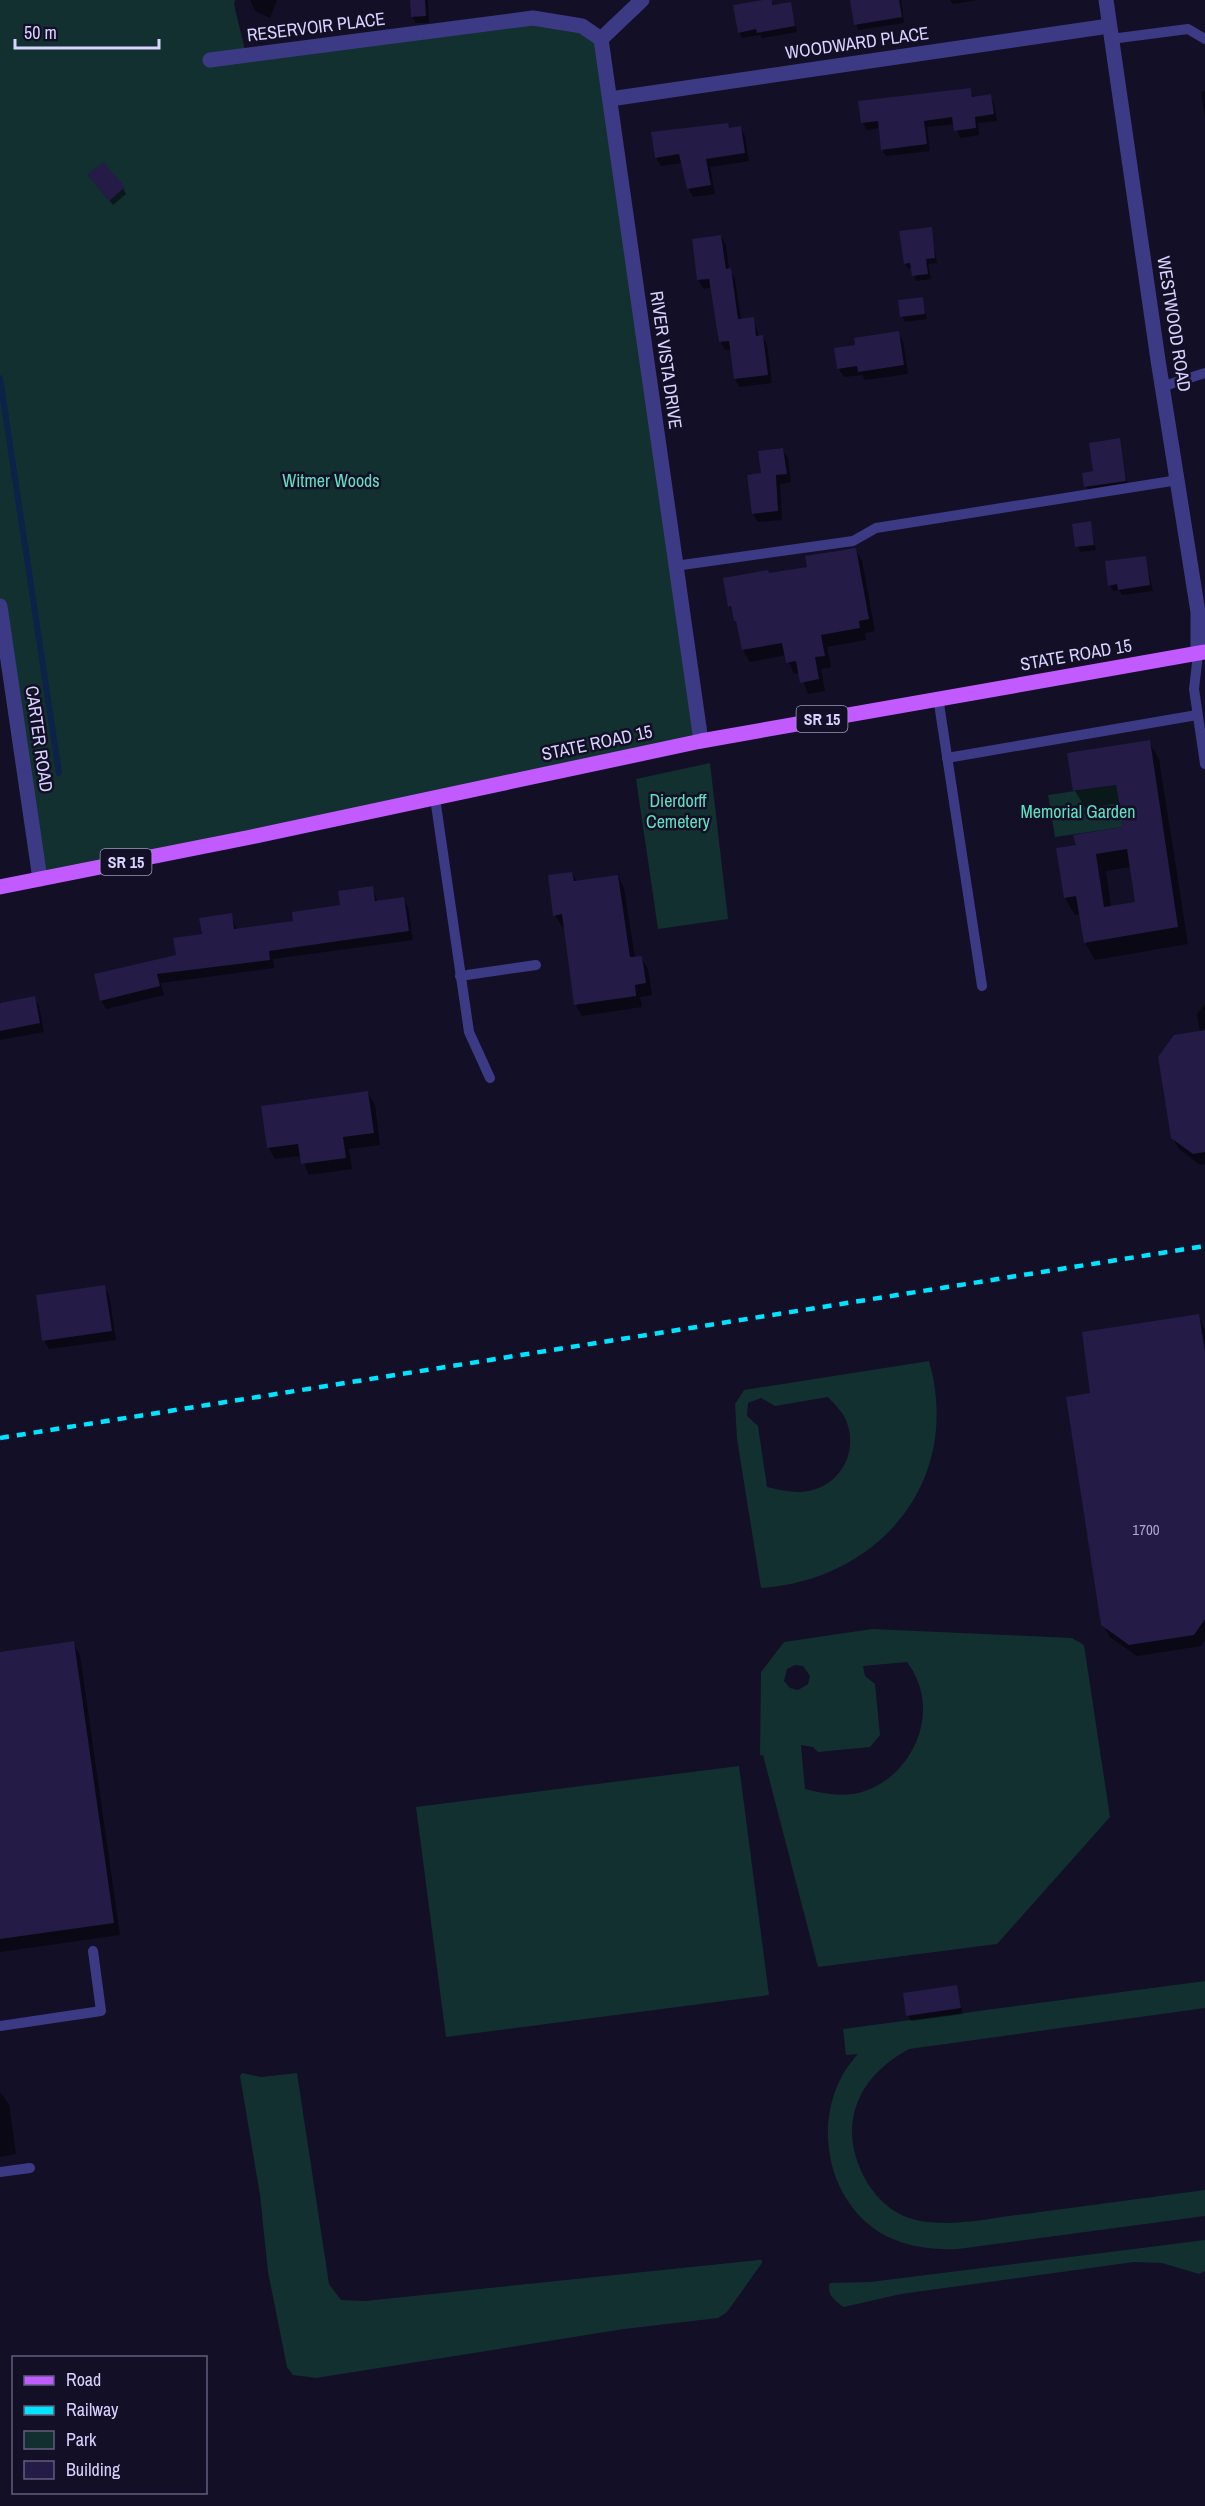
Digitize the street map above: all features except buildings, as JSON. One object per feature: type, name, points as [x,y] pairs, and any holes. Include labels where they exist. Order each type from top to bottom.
[{"type":"main road","name":"STATE ROAD 15","points":[[0,887],[701,741],[938,697],[1201,653]]},
{"type":"street","points":[[601,39],[642,0]]},
{"type":"street","name":"WESTWOOD ROAD","points":[[1106,0],[1158,360],[1164,386],[1198,612],[1201,653]]},
{"type":"street","name":"RESERVOIR PLACE","points":[[210,60],[533,18],[582,26],[601,39]]},
{"type":"street","name":"WOODWARD PLACE","points":[[610,99],[1110,32]]},
{"type":"street","name":"RIVER VISTA DRIVE","points":[[601,39],[701,741]]},
{"type":"street","name":"CARTER ROAD","points":[[0,606],[40,879]]},
{"type":"lane","points":[[1110,32],[1188,29],[1205,39]]},
{"type":"lane","points":[[1164,386],[1205,373]]},
{"type":"lane","points":[[675,566],[853,540],[876,528],[1178,480]]},
{"type":"lane","points":[[1201,653],[1194,689],[1205,764]]},
{"type":"lane","points":[[938,697],[982,986]]},
{"type":"lane","points":[[947,758],[1197,715]]},
{"type":"lane","points":[[435,798],[469,1032],[490,1078]]},
{"type":"lane","points":[[460,976],[536,965]]},
{"type":"lane","points":[[0,2026],[101,2011],[93,1951]]},
{"type":"lane","points":[[0,2172],[30,2168]]},
{"type":"green space","name":"Witmer Woods","points":[[0,0],[235,0],[246,55],[533,18],[601,39],[701,741],[40,879],[0,606]]},
{"type":"green space","name":"Dierdorff Cemetery","points":[[710,763],[728,919],[658,929],[636,779]]},
{"type":"green space","name":"Memorial Garden","points":[[1116,785],[1123,827],[1055,837],[1048,795]]},
{"type":"green space","points":[[929,1361],[936,1405],[934,1446],[922,1483],[902,1516],[875,1544],[842,1566],[804,1581],[761,1588],[737,1439],[735,1404],[744,1390]],"holes":[[[828,1397],[844,1416],[850,1434],[848,1456],[838,1475],[820,1488],[804,1492],[767,1487],[758,1426],[747,1416],[748,1403],[761,1398],[775,1406]]]},
{"type":"green space","points":[[872,1629],[1072,1638],[1084,1645],[1110,1817],[997,1944],[818,1967],[763,1755],[760,1755],[761,1672],[784,1642]],"holes":[[[907,1662],[918,1682],[923,1715],[920,1732],[905,1762],[880,1784],[858,1793],[835,1794],[805,1789],[801,1745],[813,1747],[818,1752],[870,1747],[880,1735],[875,1684],[865,1676],[863,1666]],[[795,1665],[803,1666],[810,1676],[808,1684],[798,1690],[790,1688],[784,1681],[787,1669]]]},
{"type":"green space","points":[[739,1766],[769,1995],[446,2037],[416,1807]]},
{"type":"green space","points":[[1205,1981],[1205,2008],[909,2049],[886,2064],[868,2084],[856,2107],[852,2135],[863,2176],[871,2188],[891,2208],[903,2216],[916,2220],[943,2223],[970,2222],[1205,2190],[1205,2216],[958,2249],[939,2249],[912,2245],[886,2236],[864,2220],[847,2200],[836,2177],[829,2151],[828,2125],[833,2099],[842,2075],[858,2054],[846,2055],[843,2029]]},
{"type":"green space","points":[[242,2073],[261,2077],[297,2073],[329,2284],[341,2300],[365,2301],[759,2260],[762,2260],[762,2263],[727,2312],[718,2318],[624,2329],[316,2378],[293,2375],[287,2367],[268,2272],[260,2195],[240,2076]]},
{"type":"green space","points":[[1205,2240],[1205,2271],[1199,2274],[1162,2263],[1134,2262],[901,2294],[844,2307],[829,2291],[830,2283],[870,2282]]},
{"type":"waterway","points":[[0,378],[59,773]]},
{"type":"railway","points":[[0,1438],[1205,1246]]}]
